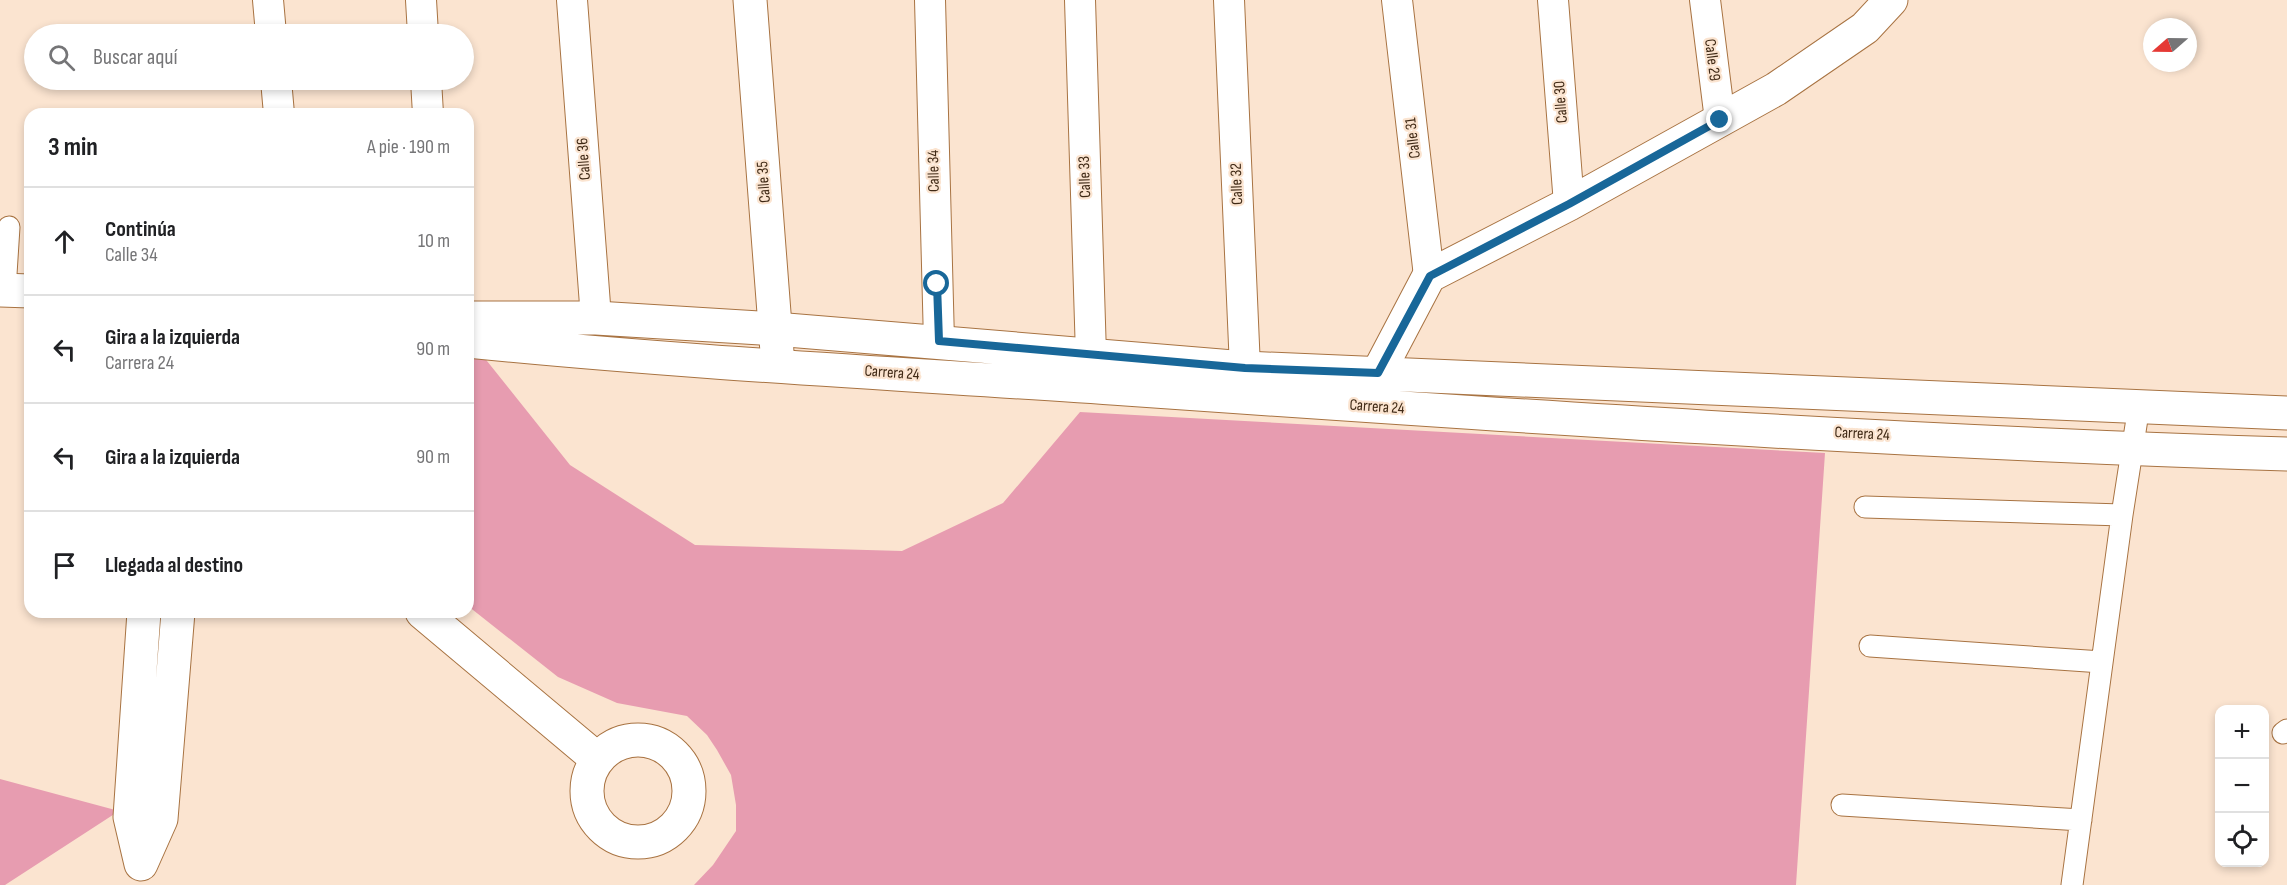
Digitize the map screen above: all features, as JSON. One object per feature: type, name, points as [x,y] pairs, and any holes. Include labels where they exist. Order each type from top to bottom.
[{"type":"main road","name":"Calle 35","points":[[750,0],[778,365]]},
{"type":"main road","points":[[1378,373],[1430,276],[1569,204],[1776,89],[1865,28],[1891,0]]},
{"type":"main road","name":"Carrera 24","points":[[474,318],[596,318],[775,329],[1245,368],[2287,413]]},
{"type":"main road","name":"Carrera 24","points":[[474,341],[1447,412],[2132,449],[2287,454]]},
{"type":"main road","points":[[144,618],[130,818],[141,864],[161,819],[178,618]]},
{"type":"main road","points":[[429,618],[597,759]]},
{"type":"street","points":[[268,0],[270,24]]},
{"type":"street","points":[[421,0],[422,24]]},
{"type":"street","name":"Calle 36","points":[[572,0],[596,318]]},
{"type":"street","name":"Calle 34","points":[[930,0],[939,341]]},
{"type":"street","name":"Calle 33","points":[[1080,0],[1091,355]]},
{"type":"street","name":"Calle 32","points":[[1229,0],[1245,368]]},
{"type":"street","name":"Calle 31","points":[[1397,0],[1430,276]]},
{"type":"street","name":"Calle 30","points":[[1553,0],[1569,204]]},
{"type":"street","name":"Calle 29","points":[[1705,0],[1720,120]]},
{"type":"street","points":[[277,90],[278,108]]},
{"type":"street","points":[[427,90],[428,108]]},
{"type":"lane","points":[[9,227],[12,290]]},
{"type":"lane","points":[[2072,885],[2139,406]]},
{"type":"lane","points":[[1865,507],[2122,515]]},
{"type":"lane","points":[[1870,646],[2102,662]]},
{"type":"lane","points":[[1842,805],[2081,820]]},
{"type":"shaded area","points":[[474,354],[483,356],[570,465],[695,545],[902,551],[1003,503],[1080,412],[1825,453],[1796,885],[694,885],[713,865],[736,831],[736,805],[731,775],[717,750],[707,735],[687,716],[617,703],[558,677],[474,611]]},
{"type":"shaded area","points":[[0,779],[119,811],[5,885],[0,885]]},
{"type":"route","points":[[937,284],[939,341],[1245,368],[1378,373],[1430,276],[1569,204],[1720,120]]}]
